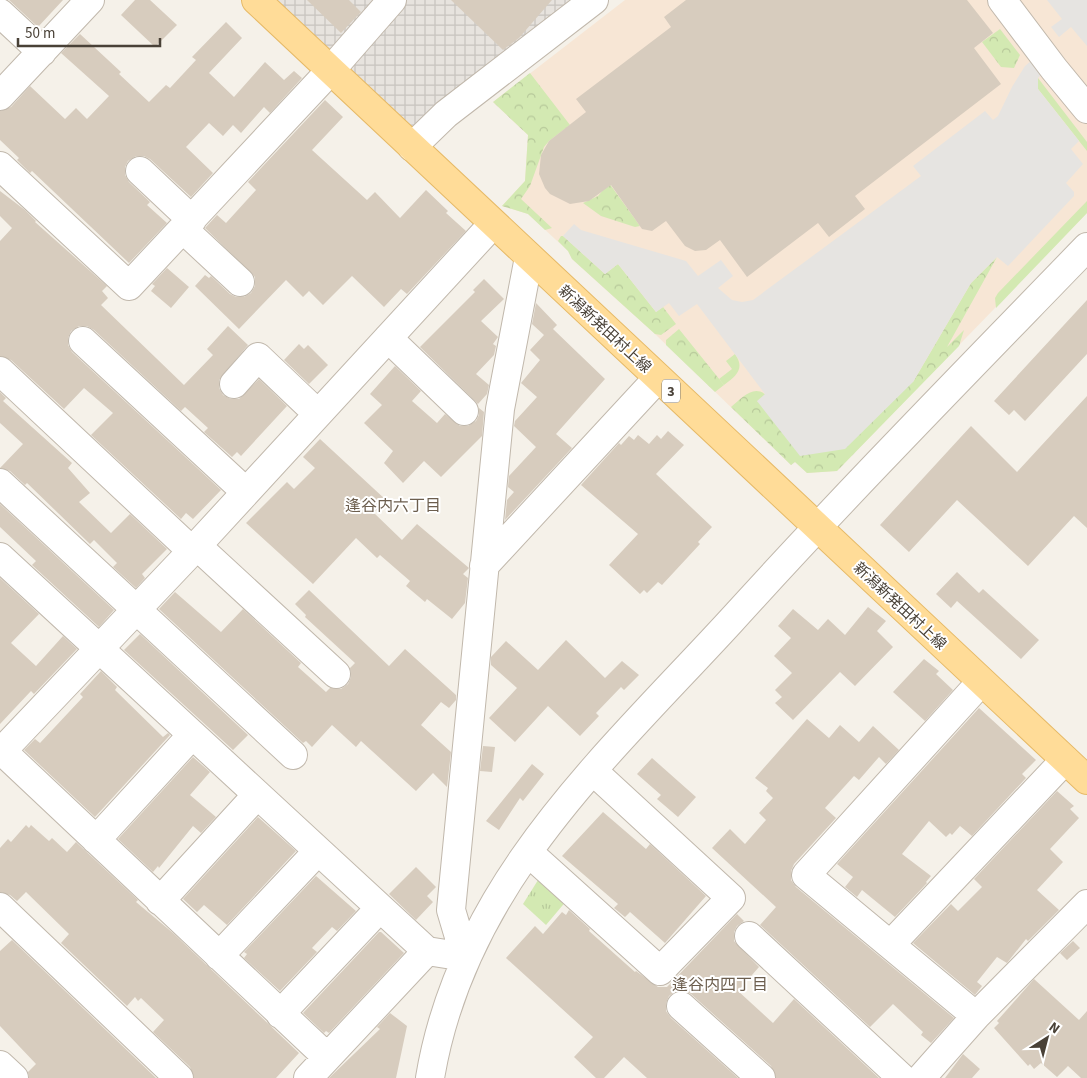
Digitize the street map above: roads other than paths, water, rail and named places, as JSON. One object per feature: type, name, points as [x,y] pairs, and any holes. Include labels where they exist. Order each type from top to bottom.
[{"type":"main road","name":"新潟新発田村上線","points":[[256,0],[1087,780]]},
{"type":"street","points":[[0,96],[90,0]]},
{"type":"street","points":[[0,166],[129,286],[330,71],[392,0]]},
{"type":"street","points":[[412,147],[446,114],[594,0]]},
{"type":"street","points":[[1002,0],[1087,109]]},
{"type":"street","points":[[0,13],[42,52]]},
{"type":"street","points":[[140,170],[240,282]]},
{"type":"street","points":[[327,1058],[96,840],[2,748],[194,548],[493,224]]},
{"type":"street","points":[[430,1078],[437,1037],[465,958],[499,894],[557,812],[816,527],[1087,247]]},
{"type":"street","points":[[465,958],[451,910],[500,409],[529,257]]},
{"type":"street","points":[[388,338],[464,412]]},
{"type":"street","points":[[83,341],[246,492]]},
{"type":"street","points":[[234,384],[258,357],[318,414]]},
{"type":"street","points":[[0,371],[194,548],[336,674]]},
{"type":"street","points":[[484,566],[658,378]]},
{"type":"street","points":[[0,483],[293,755]]},
{"type":"street","points":[[0,557],[427,951],[465,958]]},
{"type":"street","points":[[976,1016],[806,875],[981,682]]},
{"type":"street","points":[[96,840],[192,735]]},
{"type":"street","points":[[891,944],[1065,760]]},
{"type":"street","points":[[528,852],[660,971],[731,898],[593,771]]},
{"type":"street","points":[[160,901],[257,795]]},
{"type":"street","points":[[220,956],[318,851]]},
{"type":"street","points":[[749,936],[917,1078],[1087,904]]},
{"type":"street","points":[[0,907],[179,1078]]},
{"type":"street","points":[[280,1014],[380,908]]},
{"type":"street","points":[[308,1078],[427,951]]},
{"type":"street","points":[[681,1006],[761,1078]]},
{"type":"street","points":[[0,1065],[14,1078]]},
{"type":"district","name":"逢谷内六丁目","points":[[393,505]]},
{"type":"district","name":"逢谷内四丁目","points":[[720,984]]}]
